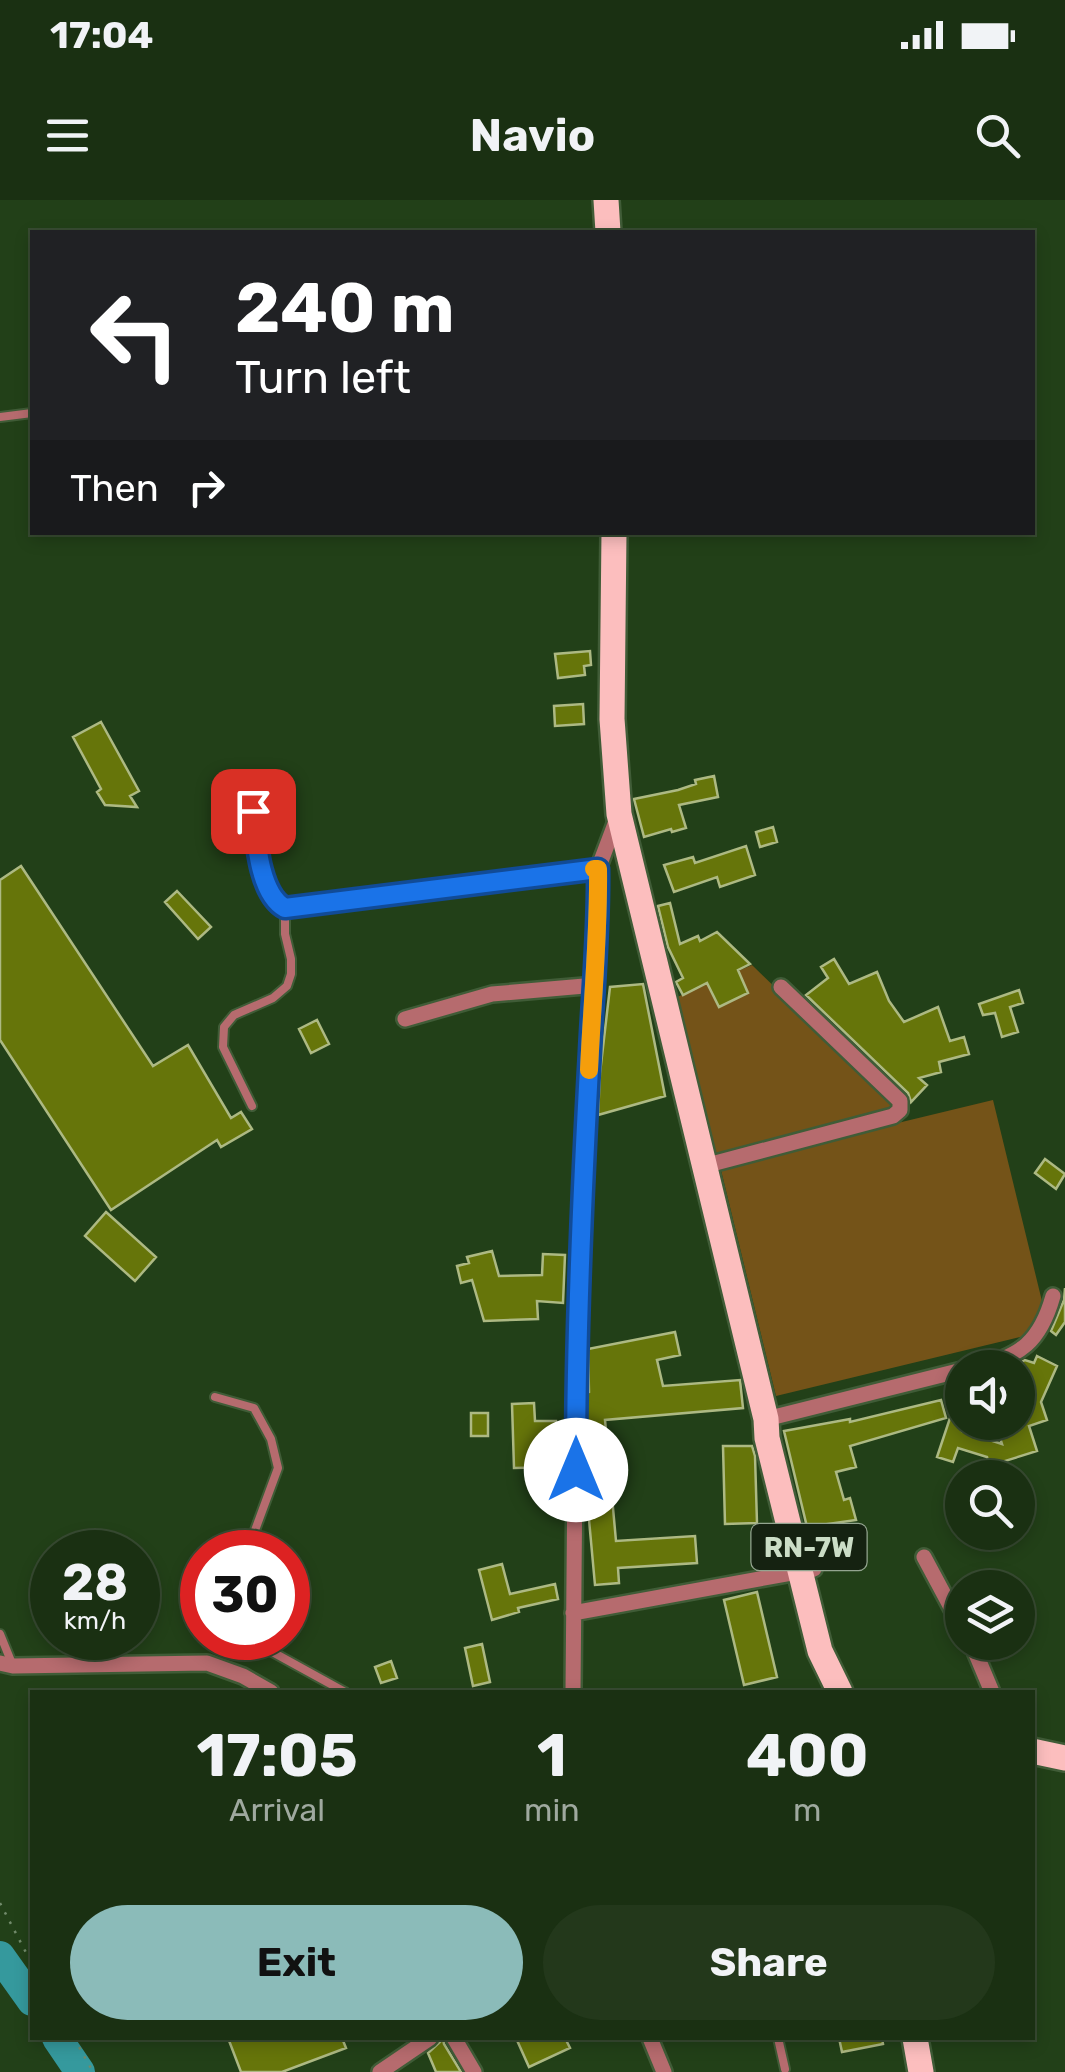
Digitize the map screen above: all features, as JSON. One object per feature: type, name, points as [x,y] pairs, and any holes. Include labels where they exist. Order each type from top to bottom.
[{"type":"main road","points":[[606,200],[608,230]]},
{"type":"main road","name":"RN-7W","points":[[614,535],[612,720],[619,814],[766,1419],[778,1434],[807,1571],[834,1649],[838,1687]]},
{"type":"main road","points":[[1035,1752],[1065,1758]]},
{"type":"main road","points":[[914,2040],[922,2072]]},
{"type":"street","points":[[253,811],[269,892],[275,903],[285,908],[598,869]]},
{"type":"street","points":[[573,1690],[576,1355],[596,985],[598,869],[619,814]]},
{"type":"street","points":[[405,1019],[492,994],[596,985]]},
{"type":"street","points":[[704,1166],[893,1116],[900,1110],[900,1102],[781,988]]},
{"type":"street","points":[[1018,1350],[1037,1336],[1053,1296]]},
{"type":"street","points":[[766,1419],[945,1374]]},
{"type":"street","points":[[924,1557],[945,1596]]},
{"type":"street","points":[[573,1613],[807,1571]]},
{"type":"street","points":[[979,1660],[991,1690]]},
{"type":"street","points":[[7,1664],[207,1663],[268,1690]]},
{"type":"street","points":[[380,2072],[427,2040]]},
{"type":"street","points":[[455,2040],[474,2072]]},
{"type":"street","points":[[651,2040],[664,2072]]},
{"type":"lane","points":[[0,417],[30,413]]},
{"type":"lane","points":[[252,1106],[222,1046],[224,1027],[234,1016],[273,998],[287,986],[290,959],[285,908]]},
{"type":"lane","points":[[215,1396],[254,1408],[271,1439],[278,1468],[254,1530]]},
{"type":"lane","points":[[0,1634],[7,1664]]},
{"type":"lane","points":[[286,1660],[341,1690]]},
{"type":"lane","points":[[778,2040],[785,2069]]},
{"type":"path","points":[[0,1903],[30,1960]]},
{"type":"path","points":[[75,2040],[93,2072]]},
{"type":"shaded area","points":[[752,965],[891,1100],[891,1114],[709,1161],[668,1001]]},
{"type":"shaded area","points":[[993,1100],[1049,1330],[966,1350],[945,1350],[945,1355],[776,1396],[720,1166]]},
{"type":"building","points":[[590,651],[591,665],[584,666],[585,675],[558,678],[555,654]]},
{"type":"building","points":[[583,704],[584,724],[555,726],[554,706]]},
{"type":"building","points":[[101,722],[139,791],[130,796],[137,807],[105,805],[97,792],[101,789],[73,737]]},
{"type":"building","points":[[714,776],[718,797],[679,805],[686,828],[644,837],[634,799],[678,790],[696,784],[695,780]]},
{"type":"building","points":[[773,827],[777,842],[760,847],[756,832]]},
{"type":"building","points":[[746,846],[755,875],[720,887],[717,877],[674,892],[664,865],[693,857],[695,863]]},
{"type":"building","points":[[21,866],[153,1066],[188,1045],[231,1118],[241,1112],[252,1129],[221,1147],[217,1140],[111,1210],[0,1040],[0,880]]},
{"type":"building","points":[[177,891],[211,927],[198,939],[165,902]]},
{"type":"building","points":[[670,903],[680,944],[698,936],[700,941],[717,932],[750,964],[738,970],[748,993],[719,1007],[707,983],[683,995],[676,982],[683,978],[668,947],[658,906]]},
{"type":"building","points":[[834,959],[849,984],[877,972],[889,1001],[904,1022],[938,1007],[950,1041],[964,1037],[969,1054],[939,1062],[941,1072],[919,1078],[927,1085],[911,1102],[908,1093],[806,995],[828,978],[821,967]]},
{"type":"building","points":[[643,984],[665,1096],[598,1115],[610,987]]},
{"type":"building","points":[[1019,990],[1023,1003],[1010,1007],[1018,1032],[1002,1037],[995,1013],[983,1015],[979,1004]]},
{"type":"building","points":[[317,1020],[329,1044],[311,1053],[299,1029]]},
{"type":"building","points":[[1045,1159],[1065,1174],[1056,1189],[1035,1173]]},
{"type":"building","points":[[106,1212],[156,1257],[135,1281],[85,1236]]},
{"type":"building","points":[[492,1251],[499,1276],[542,1275],[543,1254],[565,1255],[563,1303],[537,1301],[538,1319],[484,1321],[472,1280],[461,1283],[457,1266],[469,1263],[467,1257]]},
{"type":"building","points":[[1065,1288],[1065,1322],[1056,1335],[1051,1331]]},
{"type":"building","points":[[675,1332],[680,1355],[657,1360],[663,1386],[740,1380],[743,1408],[605,1420],[616,1541],[695,1536],[697,1563],[618,1568],[619,1583],[595,1585],[586,1487],[588,1349]]},
{"type":"building","points":[[1037,1356],[1057,1366],[1041,1402],[1047,1420],[1035,1424]]},
{"type":"building","points":[[941,1400],[945,1414],[945,1418],[850,1446],[856,1467],[836,1472],[844,1500],[850,1498],[856,1520],[807,1527],[784,1431],[850,1422]]},
{"type":"building","points":[[534,1403],[535,1421],[556,1421],[557,1467],[514,1468],[512,1404]]},
{"type":"building","points":[[471,1413],[488,1413],[488,1436],[471,1436]]},
{"type":"building","points":[[945,1433],[945,1440],[990,1440],[1002,1444],[1001,1440],[1033,1440],[1037,1451],[1008,1460],[988,1460],[958,1448],[954,1460],[937,1457]]},
{"type":"building","points":[[723,1446],[752,1446],[757,1523],[725,1524]]},
{"type":"building","points":[[502,1564],[510,1594],[555,1584],[558,1599],[518,1608],[519,1612],[492,1620],[479,1570]]},
{"type":"building","points":[[757,1592],[777,1677],[744,1685],[724,1600]]},
{"type":"building","points":[[482,1644],[490,1682],[473,1686],[465,1648]]},
{"type":"building","points":[[391,1661],[397,1678],[381,1683],[375,1667]]},
{"type":"building","points":[[229,2040],[343,2040],[346,2048],[282,2072],[241,2072]]},
{"type":"building","points":[[443,2040],[461,2072],[436,2072],[428,2053]]},
{"type":"building","points":[[517,2040],[566,2040],[570,2048],[529,2067]]},
{"type":"building","points":[[839,2040],[882,2040],[883,2044],[842,2052]]},
{"type":"waterway","points":[[0,1956],[30,1998]]},
{"type":"waterway","points":[[58,2040],[80,2072]]},
{"type":"slow traffic","points":[[589,1070],[598,908],[598,869],[594,869]]},
{"type":"route","points":[[253,811],[269,892],[275,903],[285,908],[598,869],[596,985],[576,1355],[576,1470]]}]
